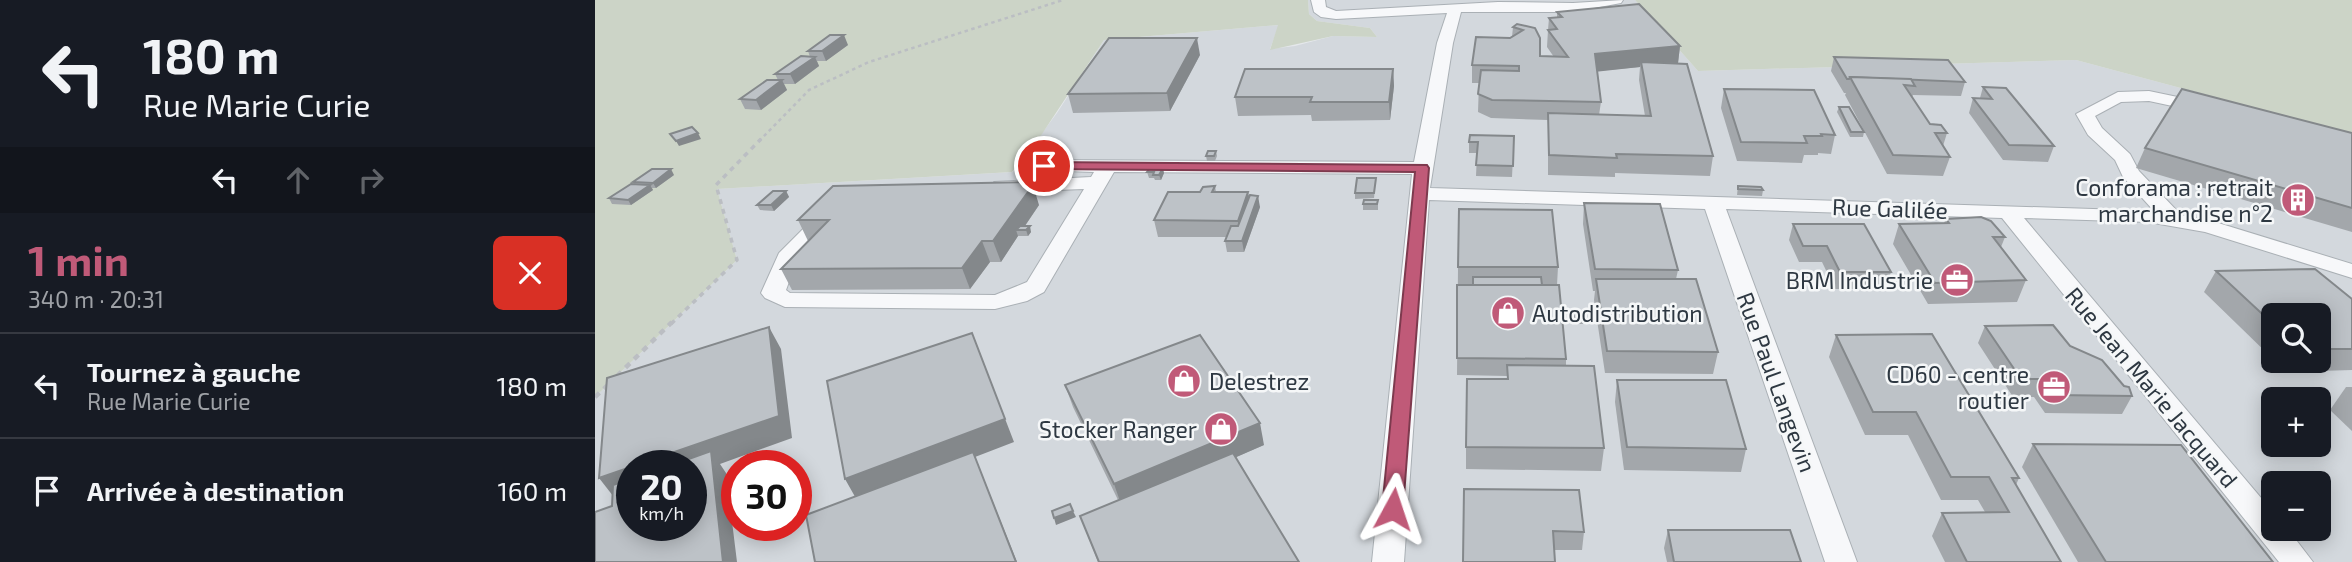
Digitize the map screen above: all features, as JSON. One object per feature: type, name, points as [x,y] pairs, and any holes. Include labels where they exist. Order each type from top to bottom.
[{"type":"street","points":[[1318,0],[1319,9],[1326,14],[1453,20],[1500,6],[1540,8],[1601,5],[1616,0]]},
{"type":"street","points":[[1388,562],[1423,168],[1445,43],[1453,20]]},
{"type":"street","points":[[2173,219],[2130,173],[2123,158],[2094,131],[2085,114],[2118,97],[2149,96],[2224,113]]},
{"type":"street","points":[[1044,166],[1103,175],[1423,168]]},
{"type":"street","name":"Rue Galilée","points":[[1420,194],[2007,211],[2173,219],[2208,226],[2352,271]]},
{"type":"street","name":"Rue Paul Langevin","points":[[1713,203],[1841,562]]},
{"type":"street","name":"Rue Jean Marie Jacquard","points":[[2007,211],[2297,562]]},
{"type":"lane","points":[[975,186],[1103,175]]},
{"type":"lane","points":[[842,199],[787,258],[773,293],[785,300],[995,302],[1019,296],[1036,287],[1103,175]]},
{"type":"path","points":[[595,397],[737,260],[716,184],[809,90],[869,62],[1063,0]]},
{"type":"shaded area","points":[[595,0],[1308,0],[1309,14],[1317,21],[1370,28],[1377,37],[1333,36],[1270,50],[1278,25],[1104,40],[1042,134],[1012,172],[717,189],[737,260],[595,397]]},
{"type":"shaded area","points":[[1308,0],[1635,0],[1698,71],[2076,60],[2352,134],[2352,562],[595,562],[595,397],[737,260],[717,189],[1013,172],[1057,113],[1104,40],[1279,25],[1270,49],[1295,46],[1333,36],[1377,37],[1370,28],[1317,21],[1309,14]]},
{"type":"shaded area","points":[[1635,0],[2352,0],[2352,134],[2076,60],[1698,71]]},
{"type":"building","points":[[1639,4],[1680,46],[1595,54],[1601,102],[1492,100],[1478,94],[1481,70],[1519,71],[1519,66],[1472,65],[1476,37],[1510,38],[1523,30],[1513,27],[1517,24],[1535,28],[1540,38],[1540,56],[1568,57],[1548,30],[1557,29],[1549,18],[1562,17],[1557,12]]},
{"type":"building","points":[[830,35],[844,35],[822,51],[808,51]]},
{"type":"building","points":[[1109,38],[1197,38],[1167,93],[1068,94]]},
{"type":"building","points":[[801,56],[815,57],[790,74],[775,74]]},
{"type":"building","points":[[1834,57],[1948,60],[1965,82],[1847,79]]},
{"type":"building","points":[[1641,62],[1687,64],[1713,156],[1616,154],[1617,158],[1549,155],[1548,113],[1651,116]]},
{"type":"building","points":[[1245,69],[1393,69],[1389,102],[1310,102],[1312,97],[1235,97]]},
{"type":"building","points":[[1850,77],[1911,79],[1915,86],[1904,85],[1930,124],[1941,125],[1947,133],[1935,133],[1950,157],[1893,155]]},
{"type":"building","points":[[767,80],[782,80],[756,100],[740,99]]},
{"type":"building","points":[[1983,87],[2006,88],[2054,146],[2009,145],[1973,98],[1992,99]]},
{"type":"building","points":[[1724,89],[1814,90],[1835,135],[1804,136],[1807,143],[1741,142]]},
{"type":"building","name":"Conforama : retrait marchandise n°2","points":[[2182,89],[2352,133],[2352,208],[2145,148]]},
{"type":"building","points":[[1839,107],[1849,107],[1864,132],[1851,132]]},
{"type":"building","points":[[692,127],[698,133],[676,141],[670,134]]},
{"type":"building","points":[[1470,135],[1514,136],[1513,166],[1476,165],[1478,142],[1469,142]]},
{"type":"building","points":[[1208,151],[1216,151],[1214,156],[1206,156]]},
{"type":"building","points":[[1150,168],[1163,168],[1159,175],[1153,175],[1154,172],[1147,172]]},
{"type":"building","points":[[652,169],[671,169],[653,183],[633,182]]},
{"type":"building","points":[[1357,178],[1376,178],[1374,193],[1355,193]]},
{"type":"building","points":[[1027,182],[1033,185],[993,241],[982,241],[962,268],[781,269],[829,220],[798,220],[833,186]]},
{"type":"building","points":[[631,184],[650,185],[628,200],[609,198]]},
{"type":"building","points":[[1215,186],[1212,192],[1248,192],[1238,221],[1154,220],[1168,192],[1200,192],[1203,187]]},
{"type":"building","points":[[1738,186],[1761,187],[1763,190],[1738,189]]},
{"type":"building","points":[[773,191],[786,191],[771,205],[757,205]]},
{"type":"building","points":[[1250,195],[1258,196],[1242,241],[1225,241],[1231,226],[1238,226]]},
{"type":"building","points":[[1364,200],[1378,200],[1377,204],[1363,204]]},
{"type":"building","points":[[1584,203],[1660,204],[1678,270],[1595,269]]},
{"type":"building","points":[[1459,209],[1552,210],[1558,267],[1458,267]]},
{"type":"building","points":[[1981,217],[1991,221],[2005,237],[1993,237],[2026,280],[1935,283],[1899,224],[1949,223],[1946,219]]},
{"type":"building","points":[[1793,224],[1864,224],[1891,272],[1840,272],[1827,246],[1803,246]]},
{"type":"building","points":[[1020,226],[1030,226],[1026,230],[1016,230]]},
{"type":"building","points":[[2315,269],[2352,299],[2352,349],[2331,349],[2331,303],[2261,303],[2261,313],[2216,271]]},
{"type":"building","points":[[1473,277],[1541,277],[1542,285],[1473,285]]},
{"type":"building","points":[[1596,279],[1696,279],[1718,352],[1607,351]]},
{"type":"building","points":[[1457,285],[1559,285],[1566,359],[1457,358]]},
{"type":"building","points":[[1584,312],[1585,318],[1574,318],[1573,313]]},
{"type":"building","points":[[2053,325],[2070,346],[2102,360],[2124,386],[2129,387],[2132,396],[2054,395],[2042,379],[2021,379],[1985,326]]},
{"type":"building","points":[[769,327],[779,416],[680,450],[616,450],[616,472],[599,478],[607,378]]},
{"type":"building","points":[[972,333],[1005,419],[845,479],[827,381]]},
{"type":"building","points":[[1932,334],[2019,478],[2012,478],[2061,562],[1967,562],[1942,513],[2009,512],[1989,477],[1951,477],[1916,412],[1873,412],[1836,335]]},
{"type":"building","points":[[1200,335],[1260,423],[1114,484],[1065,385]]},
{"type":"building","points":[[1507,365],[1594,366],[1604,448],[1466,447],[1467,379],[1508,379]]},
{"type":"building","points":[[1617,380],[1726,380],[1746,449],[1627,447]]},
{"type":"building","points":[[2033,444],[2181,445],[2273,562],[2106,562]]},
{"type":"building","points":[[711,451],[723,562],[595,562],[595,512],[612,506],[613,485],[616,484],[616,541],[707,541],[707,452]]},
{"type":"building","points":[[973,452],[1016,562],[815,562],[811,541],[812,513]]},
{"type":"building","points":[[1233,453],[1299,562],[1099,562],[1080,516]]},
{"type":"building","points":[[1464,489],[1579,490],[1584,532],[1553,531],[1555,562],[1463,562]]},
{"type":"building","points":[[1070,504],[1073,511],[1054,518],[1052,511]]},
{"type":"building","points":[[1668,530],[1790,530],[1801,562],[1674,562]]},
{"type":"place","name":"Conforama : retrait marchandise n°2","points":[[2298,200]]},
{"type":"place","name":"BRM Industrie","points":[[1957,280]]},
{"type":"place","name":"Autodistribution","points":[[1508,313]]},
{"type":"place","name":"Delestrez","points":[[1184,381]]},
{"type":"place","name":"CD60 - centre routier","points":[[2054,387]]},
{"type":"place","name":"Stocker Ranger","points":[[1221,429]]},
{"type":"route","points":[[1044,166],[1423,168],[1393,509]]}]
